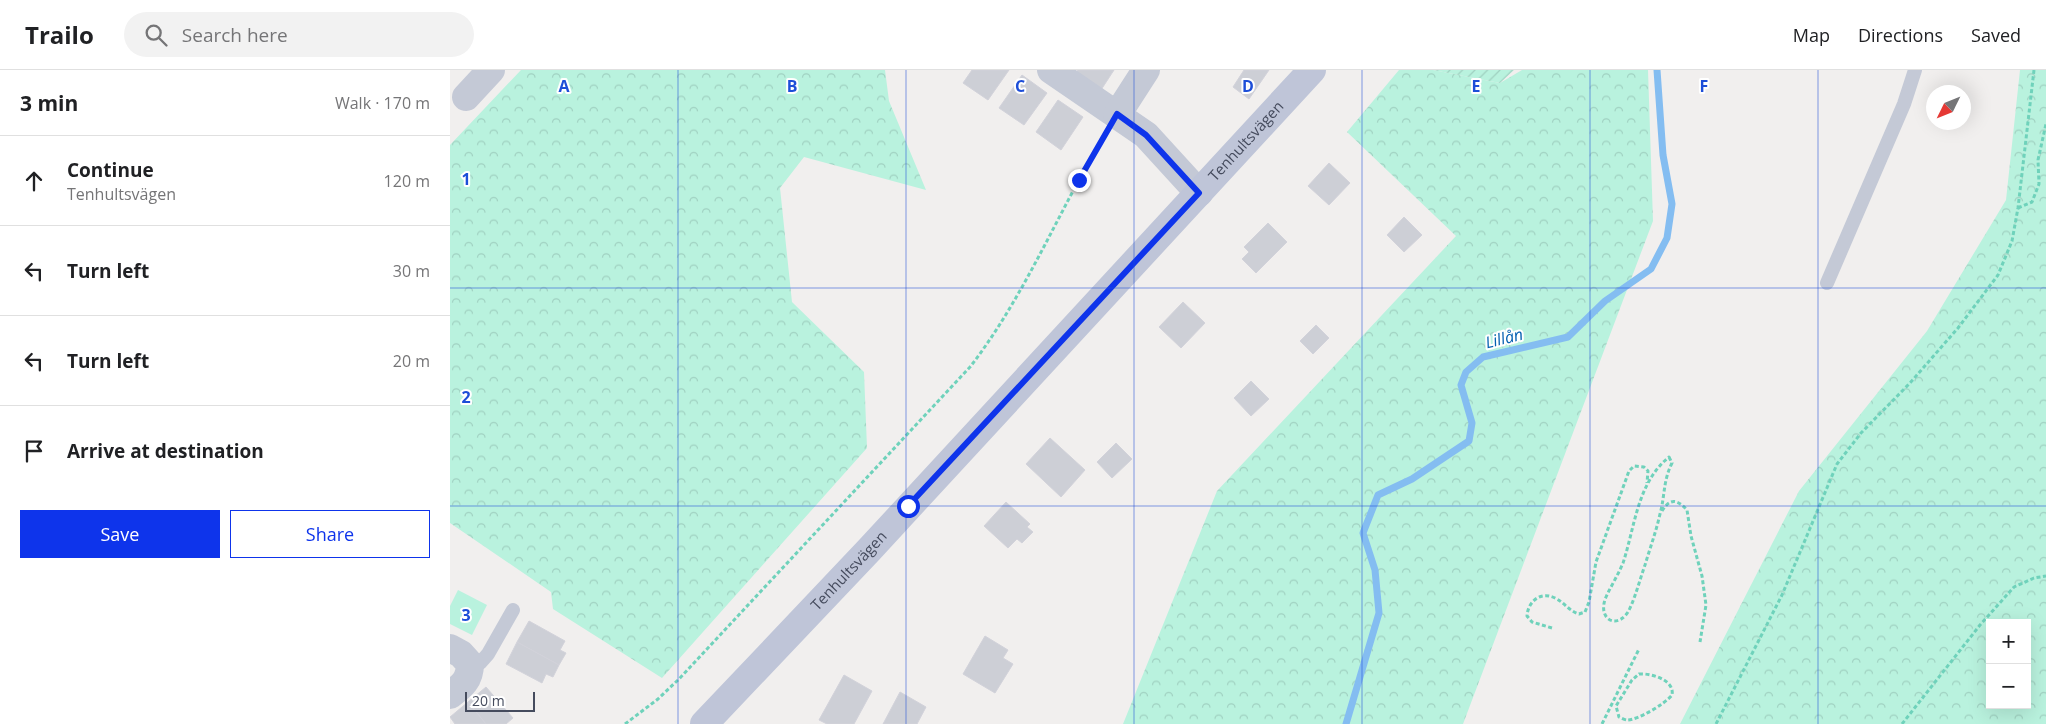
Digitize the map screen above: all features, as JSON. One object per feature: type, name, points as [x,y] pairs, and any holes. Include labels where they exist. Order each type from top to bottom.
[{"type":"street","points":[[466,97],[491,70]]},
{"type":"street","points":[[1051,70],[1146,135],[1199,193]]},
{"type":"street","points":[[1117,114],[1146,70]]},
{"type":"street","name":"Tenhultsvägen","points":[[712,722],[1312,70]]},
{"type":"street","points":[[450,695],[462,686],[470,675],[460,656]]},
{"type":"lane","points":[[1827,283],[1904,104],[1915,70]]},
{"type":"lane","points":[[460,656],[480,663],[488,654],[513,610]]},
{"type":"path","points":[[1716,724],[1782,595],[1837,464],[1862,433],[1910,383],[1958,328],[1998,275],[2012,241],[2018,208],[2034,70]]},
{"type":"path","points":[[625,724],[658,699],[679,679],[970,367],[987,346],[1039,258],[1087,164],[1117,114]]},
{"type":"path","points":[[2018,208],[2032,202],[2039,184],[2038,160],[2046,124]]},
{"type":"path","points":[[1669,457],[1672,463],[1665,479],[1660,514],[1630,609],[1621,620],[1612,621],[1604,615],[1602,610],[1604,602],[1623,562],[1633,520],[1646,489],[1669,457]]},
{"type":"path","points":[[1552,628],[1532,622],[1527,616],[1527,607],[1533,600],[1542,597],[1553,597],[1572,612],[1579,614],[1585,612],[1606,533],[1618,505],[1629,471],[1634,466],[1644,467],[1648,471],[1646,489]]},
{"type":"path","points":[[1660,514],[1666,504],[1673,500],[1678,501],[1687,510],[1692,545],[1702,576],[1706,605],[1700,642]]},
{"type":"path","points":[[1902,724],[2014,586],[2034,578],[2046,576]]},
{"type":"path","points":[[1602,724],[1638,649]]},
{"type":"path","points":[[1639,674],[1646,674],[1667,682],[1672,688],[1672,695],[1669,700],[1636,718],[1626,720],[1619,717],[1616,706],[1632,680],[1639,674]]},
{"type":"green space","points":[[521,70],[885,70],[889,101],[926,190],[804,157],[780,188],[792,302],[864,372],[867,448],[662,678],[553,609],[551,592],[450,523],[450,145]]},
{"type":"green space","points":[[1399,70],[1433,70],[1500,83],[1522,70],[1648,70],[1653,221],[1463,724],[1123,724],[1217,491],[1456,236],[1347,132]]},
{"type":"green space","points":[[1433,70],[1514,70],[1500,83]]},
{"type":"green space","points":[[2020,70],[2046,70],[2046,724],[1680,724],[1799,491],[1927,331],[2006,200]]},
{"type":"green space","points":[[458,590],[487,605],[472,635],[450,624],[450,606]]},
{"type":"building","points":[[972,70],[1009,70],[988,100],[963,83]]},
{"type":"building","points":[[1078,70],[1114,70],[1101,90],[1076,73]]},
{"type":"building","points":[[1244,70],[1269,70],[1249,99],[1233,87]]},
{"type":"building","points":[[1022,75],[1047,93],[1024,125],[999,108]]},
{"type":"building","points":[[1058,100],[1083,117],[1061,150],[1036,132]]},
{"type":"building","points":[[1329,163],[1350,183],[1329,205],[1308,186]]},
{"type":"building","points":[[1404,217],[1422,235],[1404,252],[1387,235]]},
{"type":"building","points":[[1268,223],[1287,242],[1256,273],[1242,259],[1249,252],[1244,247]]},
{"type":"building","points":[[1183,302],[1205,323],[1181,348],[1159,327]]},
{"type":"building","points":[[1316,325],[1329,338],[1313,354],[1300,341]]},
{"type":"building","points":[[1251,381],[1269,399],[1251,416],[1234,398]]},
{"type":"building","points":[[1050,438],[1085,470],[1061,497],[1026,464]]},
{"type":"building","points":[[1116,443],[1132,459],[1112,478],[1097,462]]},
{"type":"building","points":[[1006,502],[1030,524],[1027,527],[1033,532],[1022,543],[1017,539],[1008,548],[984,526]]},
{"type":"building","points":[[529,621],[565,641],[560,650],[566,653],[559,665],[517,642]]},
{"type":"building","points":[[985,636],[1008,650],[1003,658],[1013,664],[995,693],[963,674]]},
{"type":"building","points":[[517,642],[559,665],[553,677],[546,674],[542,683],[506,664]]},
{"type":"building","points":[[844,675],[872,691],[854,724],[827,724],[819,720]]},
{"type":"building","points":[[486,687],[513,718],[506,724],[486,724],[468,702]]},
{"type":"building","points":[[900,692],[926,707],[917,724],[883,724]]},
{"type":"building","points":[[468,702],[486,724],[455,724],[450,717]]},
{"type":"waterway","name":"Lillån","points":[[1346,724],[1379,613],[1375,570],[1363,533],[1378,495],[1412,479],[1469,441],[1472,423],[1461,385],[1466,372],[1483,357],[1568,337],[1605,301],[1651,269],[1667,238],[1672,204],[1663,155],[1657,70]]},
{"type":"route","points":[[908,506],[1199,193],[1146,135],[1117,114],[1079,180]]}]
